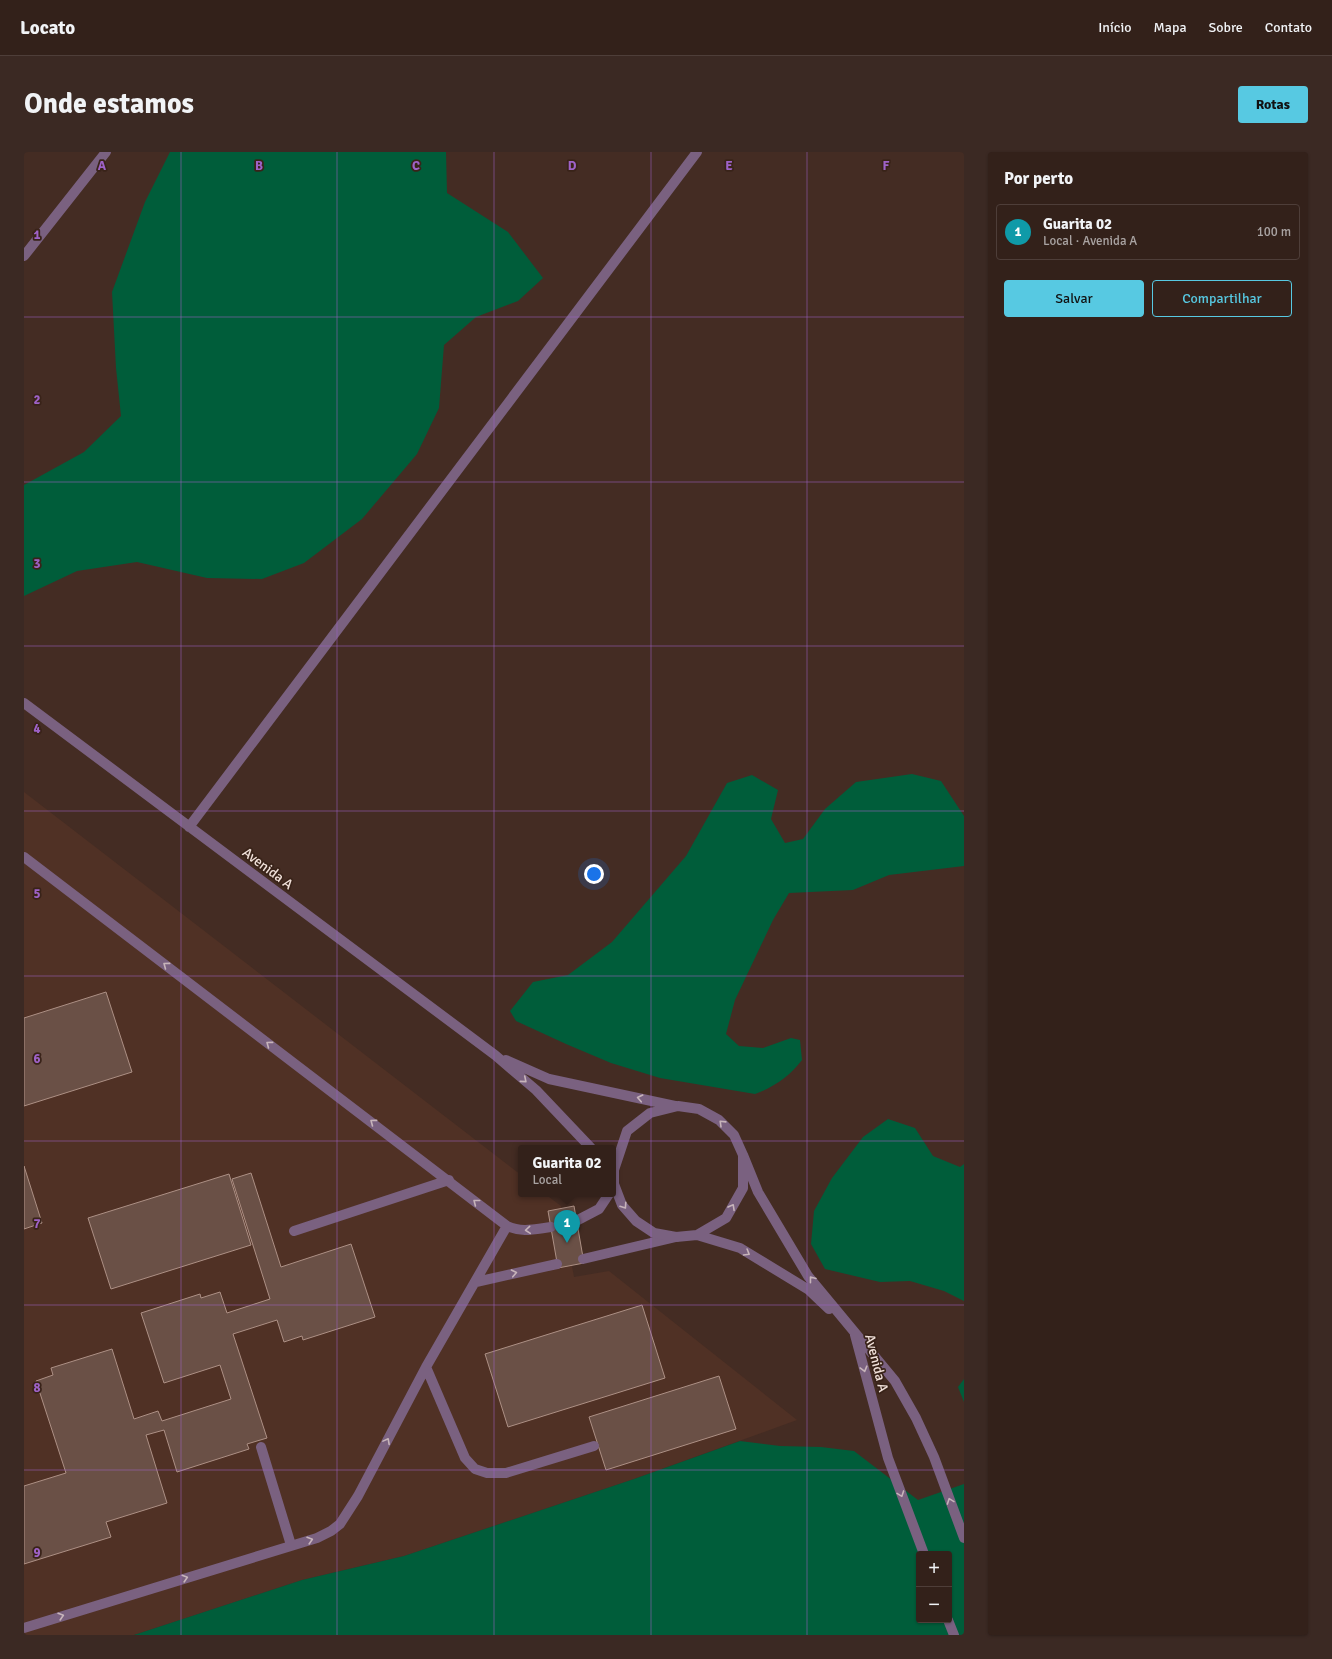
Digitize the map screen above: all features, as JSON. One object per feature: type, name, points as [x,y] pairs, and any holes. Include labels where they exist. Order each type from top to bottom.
[{"type":"street","points":[[24,256],[106,152]]},
{"type":"street","points":[[189,826],[697,152]]},
{"type":"street","name":"Avenida A","points":[[24,703],[495,1055]]},
{"type":"street","points":[[24,857],[449,1180],[507,1226],[516,1230],[551,1227]]},
{"type":"street","points":[[495,1055],[549,1078],[678,1106],[699,1109],[719,1120],[734,1135],[758,1192],[808,1276],[854,1332]]},
{"type":"street","points":[[495,1055],[536,1090],[588,1145]]},
{"type":"street","points":[[616,1162],[627,1131],[650,1113],[678,1106]]},
{"type":"street","points":[[697,1235],[726,1218],[743,1188],[743,1155]]},
{"type":"street","points":[[294,1231],[449,1180]]},
{"type":"street","points":[[616,1190],[622,1205],[636,1221],[654,1232],[676,1237]]},
{"type":"street","points":[[576,1221],[599,1209],[607,1197]]},
{"type":"street","points":[[24,1628],[317,1538],[331,1531],[340,1524],[358,1496],[426,1367],[507,1226]]},
{"type":"street","points":[[583,1259],[676,1237],[697,1235],[740,1248],[809,1290],[854,1332]]},
{"type":"street","points":[[476,1282],[557,1264]]},
{"type":"street","name":"Avenida A","points":[[854,1332],[895,1381],[916,1418],[934,1457],[964,1538]]},
{"type":"street","name":"Avenida A","points":[[854,1332],[888,1458],[923,1551]]},
{"type":"street","points":[[426,1367],[465,1458],[475,1469],[487,1474],[506,1473],[594,1446]]},
{"type":"street","points":[[261,1447],[291,1545]]},
{"type":"street","points":[[949,1623],[954,1635]]},
{"type":"shaded area","points":[[24,792],[518,1173],[518,1197],[549,1197],[561,1206],[574,1277],[609,1271],[797,1420],[634,1479],[404,1556],[302,1580],[134,1635],[24,1635]]},
{"type":"green space","points":[[170,152],[446,152],[447,193],[508,232],[543,278],[518,301],[476,317],[444,345],[439,408],[417,454],[362,519],[304,563],[262,579],[207,578],[137,562],[77,571],[24,596],[24,485],[84,452],[121,416],[116,368],[112,292],[145,202]]},
{"type":"green space","points":[[912,774],[941,781],[964,816],[964,866],[889,875],[853,890],[789,893],[773,920],[735,1000],[726,1034],[739,1046],[763,1048],[791,1038],[800,1040],[802,1060],[787,1076],[769,1088],[755,1094],[660,1078],[611,1063],[516,1021],[510,1011],[533,982],[568,975],[612,942],[686,856],[727,783],[752,775],[778,790],[771,819],[785,843],[803,839],[825,809],[856,782]]},
{"type":"green space","points":[[888,1119],[915,1128],[933,1156],[960,1167],[964,1164],[964,1301],[944,1291],[910,1281],[880,1282],[825,1269],[811,1244],[814,1211],[832,1178],[863,1137]]},
{"type":"green space","points":[[964,1379],[964,1402],[958,1387]]},
{"type":"green space","points":[[740,1441],[780,1446],[821,1447],[854,1451],[918,1500],[964,1484],[964,1635],[134,1635],[302,1580],[404,1556],[634,1479]]},
{"type":"building","points":[[106,992],[132,1072],[24,1106],[24,1018]]},
{"type":"building","points":[[24,1166],[42,1223],[24,1229]]},
{"type":"building","points":[[251,1173],[281,1267],[351,1244],[375,1317],[303,1340],[302,1336],[284,1342],[277,1320],[233,1334],[267,1438],[247,1444],[249,1449],[177,1472],[164,1430],[146,1435],[167,1503],[106,1522],[111,1537],[24,1564],[24,1486],[66,1473],[36,1381],[53,1375],[51,1368],[112,1349],[134,1419],[158,1411],[162,1421],[231,1399],[220,1365],[164,1383],[141,1313],[200,1294],[201,1298],[220,1292],[227,1313],[270,1299],[232,1179]]},
{"type":"building","points":[[229,1174],[251,1245],[111,1289],[88,1218]]},
{"type":"building","points":[[574,1206],[584,1263],[558,1268],[548,1211]]},
{"type":"building","points":[[642,1305],[665,1378],[508,1427],[485,1354]]},
{"type":"building","points":[[719,1376],[736,1429],[606,1470],[589,1417]]},
{"type":"place","name":"Guarita 02","points":[[567,1243]]}]
